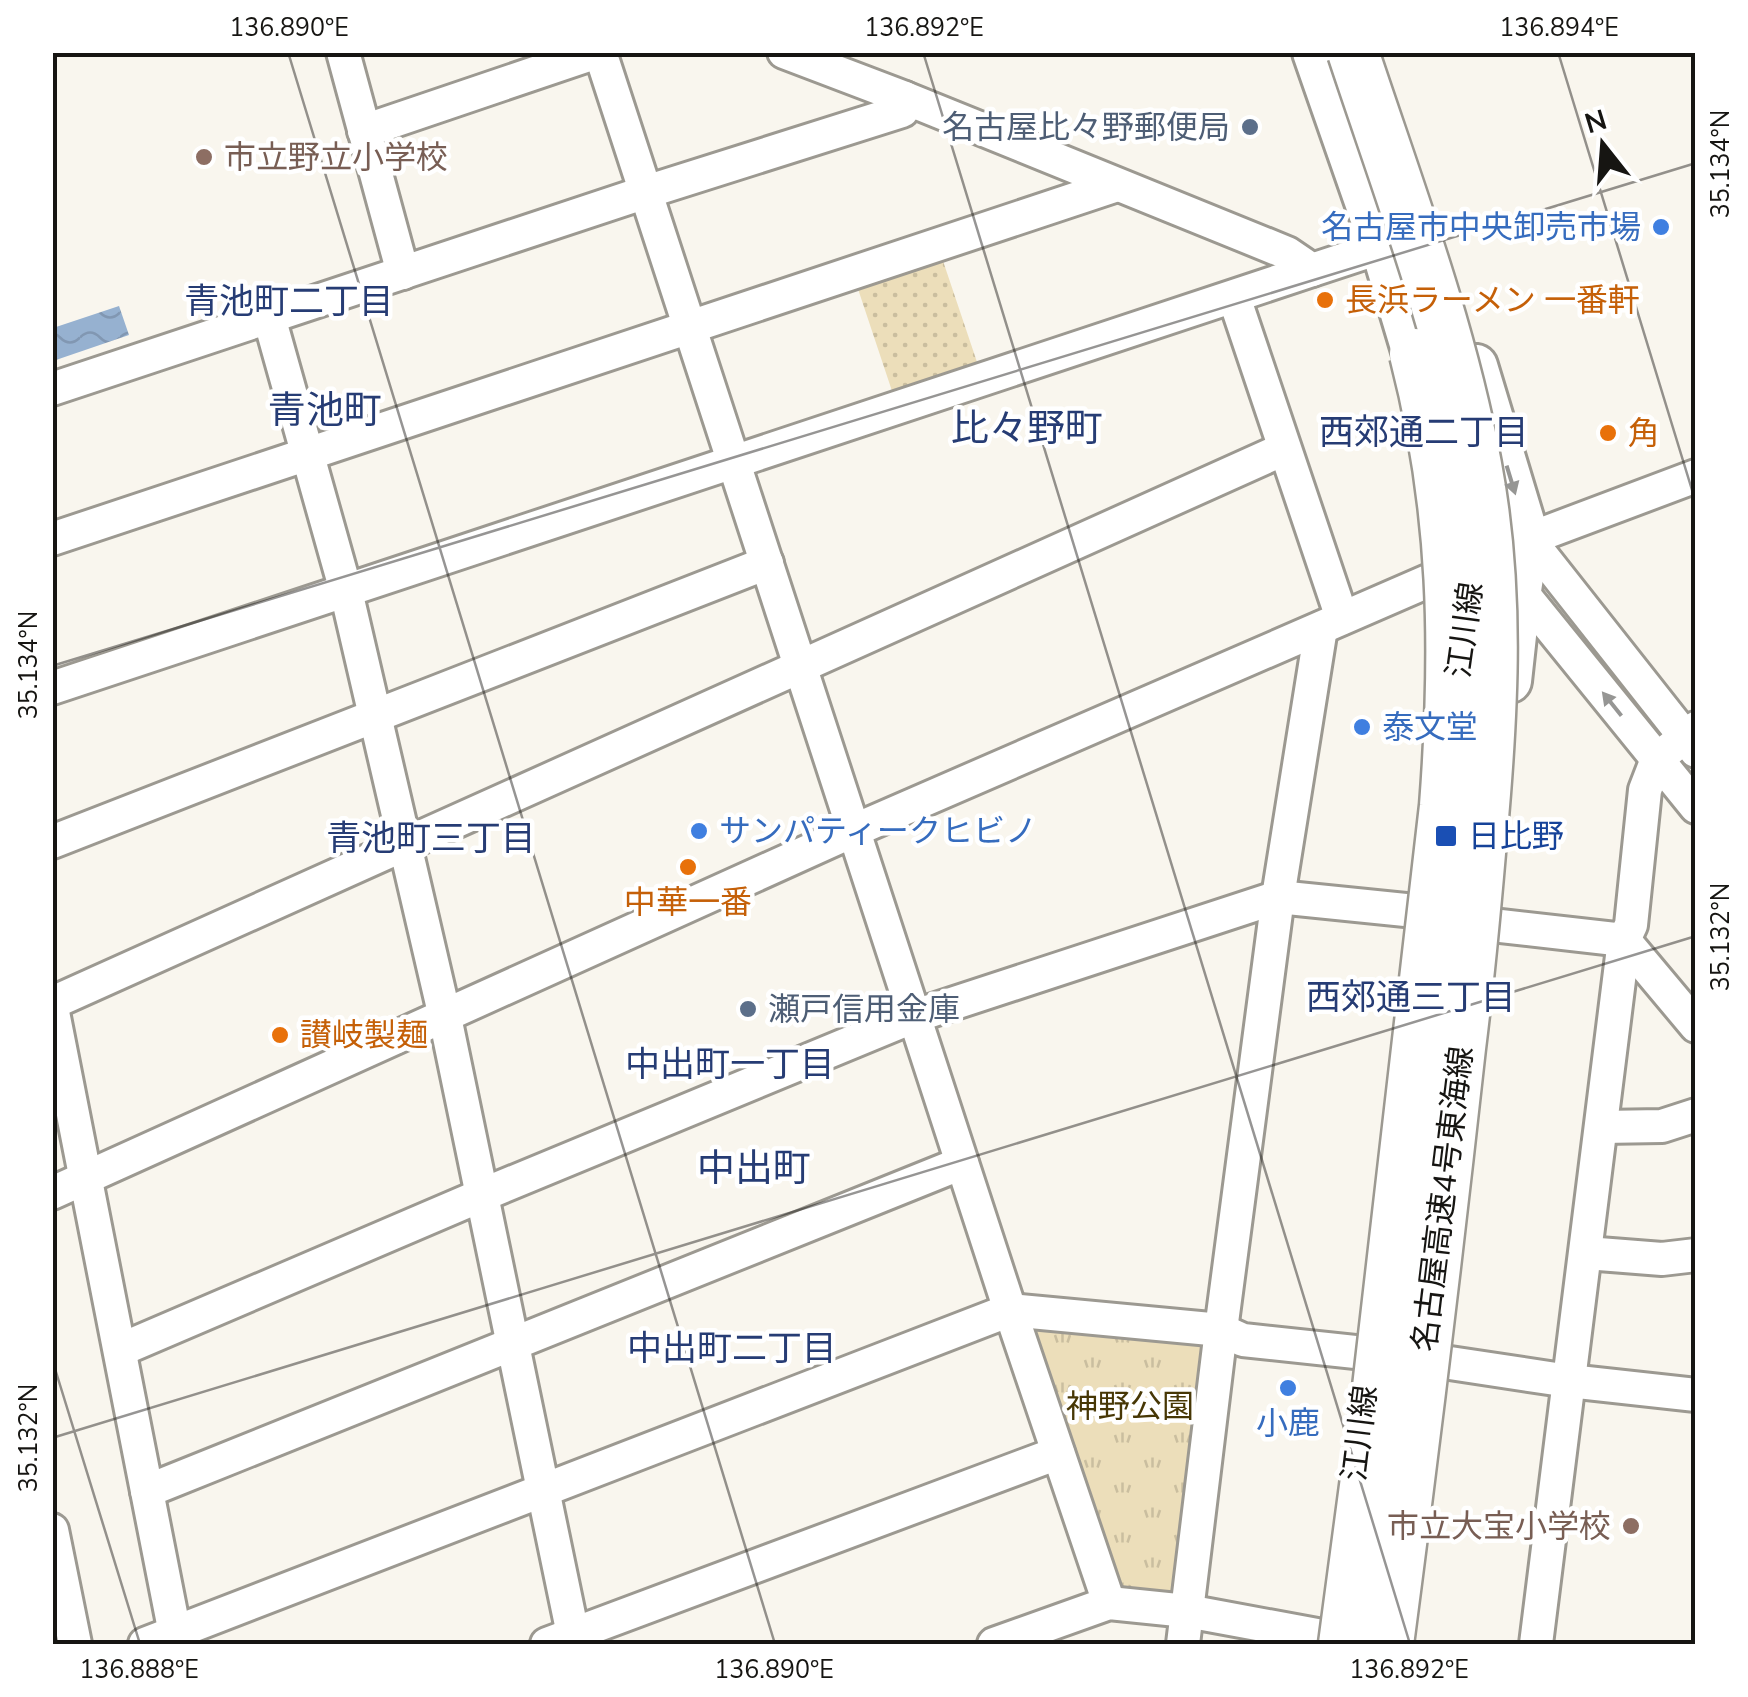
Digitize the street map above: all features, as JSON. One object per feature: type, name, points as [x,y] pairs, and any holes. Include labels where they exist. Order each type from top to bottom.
[{"type":"highway","name":"名古屋高速4号東海線","points":[[1317,52],[1405,314],[1423,383],[1441,471],[1452,615],[1445,806],[1377,1396],[1343,1643]]},
{"type":"highway","name":"名古屋高速4号東海線","points":[[1353,52],[1437,305],[1464,411],[1486,540],[1493,659],[1472,944],[1390,1644]]},
{"type":"main road","name":"江川線","points":[[1317,52],[1382,247],[1475,560],[1370,1354],[1343,1643]]},
{"type":"main road","name":"江川線","points":[[1377,52],[1528,538],[1430,1360],[1390,1644]]},
{"type":"street","points":[[342,52],[403,273]]},
{"type":"street","points":[[364,130],[598,52],[1109,1603]]},
{"type":"street","points":[[784,52],[1288,253],[1312,270]]},
{"type":"street","points":[[52,389],[902,111],[905,98]]},
{"type":"street","points":[[52,539],[1117,185]]},
{"type":"street","points":[[52,688],[1382,247]]},
{"type":"street","points":[[1183,1644],[1278,897],[1331,622],[1284,449],[1234,297]]},
{"type":"street","points":[[269,317],[346,591],[445,1016],[543,1489],[565,1641],[1058,1453]]},
{"type":"street","points":[[1284,449],[52,1005],[147,1491],[166,1641],[543,1489],[1010,1310],[1221,1330],[1243,1340],[1696,1395]]},
{"type":"street","points":[[52,1193],[854,830],[1475,560],[1696,476]]},
{"type":"street","points":[[1528,538],[1692,739],[1656,760],[1645,790],[1631,925],[1624,940],[1536,1644]]},
{"type":"street","points":[[1475,560],[1520,590],[1696,807]]},
{"type":"street","points":[[52,842],[767,562]]},
{"type":"street","points":[[120,1350],[914,1016],[1278,897],[1426,912]]},
{"type":"street","points":[[1483,924],[1624,940],[1696,1026]]},
{"type":"street","points":[[1602,1127],[1662,1126],[1696,1116]]},
{"type":"street","points":[[147,1491],[962,1163]]},
{"type":"street","points":[[1586,1253],[1662,1259],[1696,1255]]},
{"type":"street","points":[[52,1530],[75,1644]]},
{"type":"street","points":[[994,1644],[1109,1603],[1187,1611],[1343,1643]]},
{"type":"green space","points":[[941,255],[979,368],[894,397],[856,283]]},
{"type":"green space","name":"神野公園","points":[[1036,1321],[1202,1339],[1209,1348],[1182,1591],[1171,1598],[1120,1590],[1031,1331]]},
{"type":"water","points":[[119,306],[129,335],[53,361],[53,328]]},
{"type":"place","name":"名古屋比々野郵便局","points":[[1250,127]]},
{"type":"place","name":"市立野立小学校","points":[[204,157]]},
{"type":"place","name":"名古屋市中央卸売市場","points":[[1661,227]]},
{"type":"place","name":"長浜ラーメン 一番軒","points":[[1325,300]]},
{"type":"place","name":"角","points":[[1608,433]]},
{"type":"place","name":"泰文堂","points":[[1362,727]]},
{"type":"place","name":"サンパティークヒビノ","points":[[699,831]]},
{"type":"place","name":"日比野","points":[[1446,836]]},
{"type":"place","name":"中華一番","points":[[688,867]]},
{"type":"place","name":"瀬戸信用金庫","points":[[748,1009]]},
{"type":"place","name":"讃岐製麺","points":[[280,1035]]},
{"type":"place","name":"小鹿","points":[[1288,1388]]},
{"type":"place","name":"市立大宝小学校","points":[[1631,1526]]},
{"type":"district","name":"青池町二丁目","points":[[289,301]]},
{"type":"district","name":"青池町","points":[[325,410]]},
{"type":"district","name":"比々野町","points":[[1027,428]]},
{"type":"district","name":"西郊通二丁目","points":[[1424,432]]},
{"type":"district","name":"青池町三丁目","points":[[431,838]]},
{"type":"district","name":"西郊通三丁目","points":[[1411,997]]},
{"type":"district","name":"中出町一丁目","points":[[730,1064]]},
{"type":"district","name":"中出町","points":[[754,1168]]},
{"type":"district","name":"中出町二丁目","points":[[732,1348]]}]
